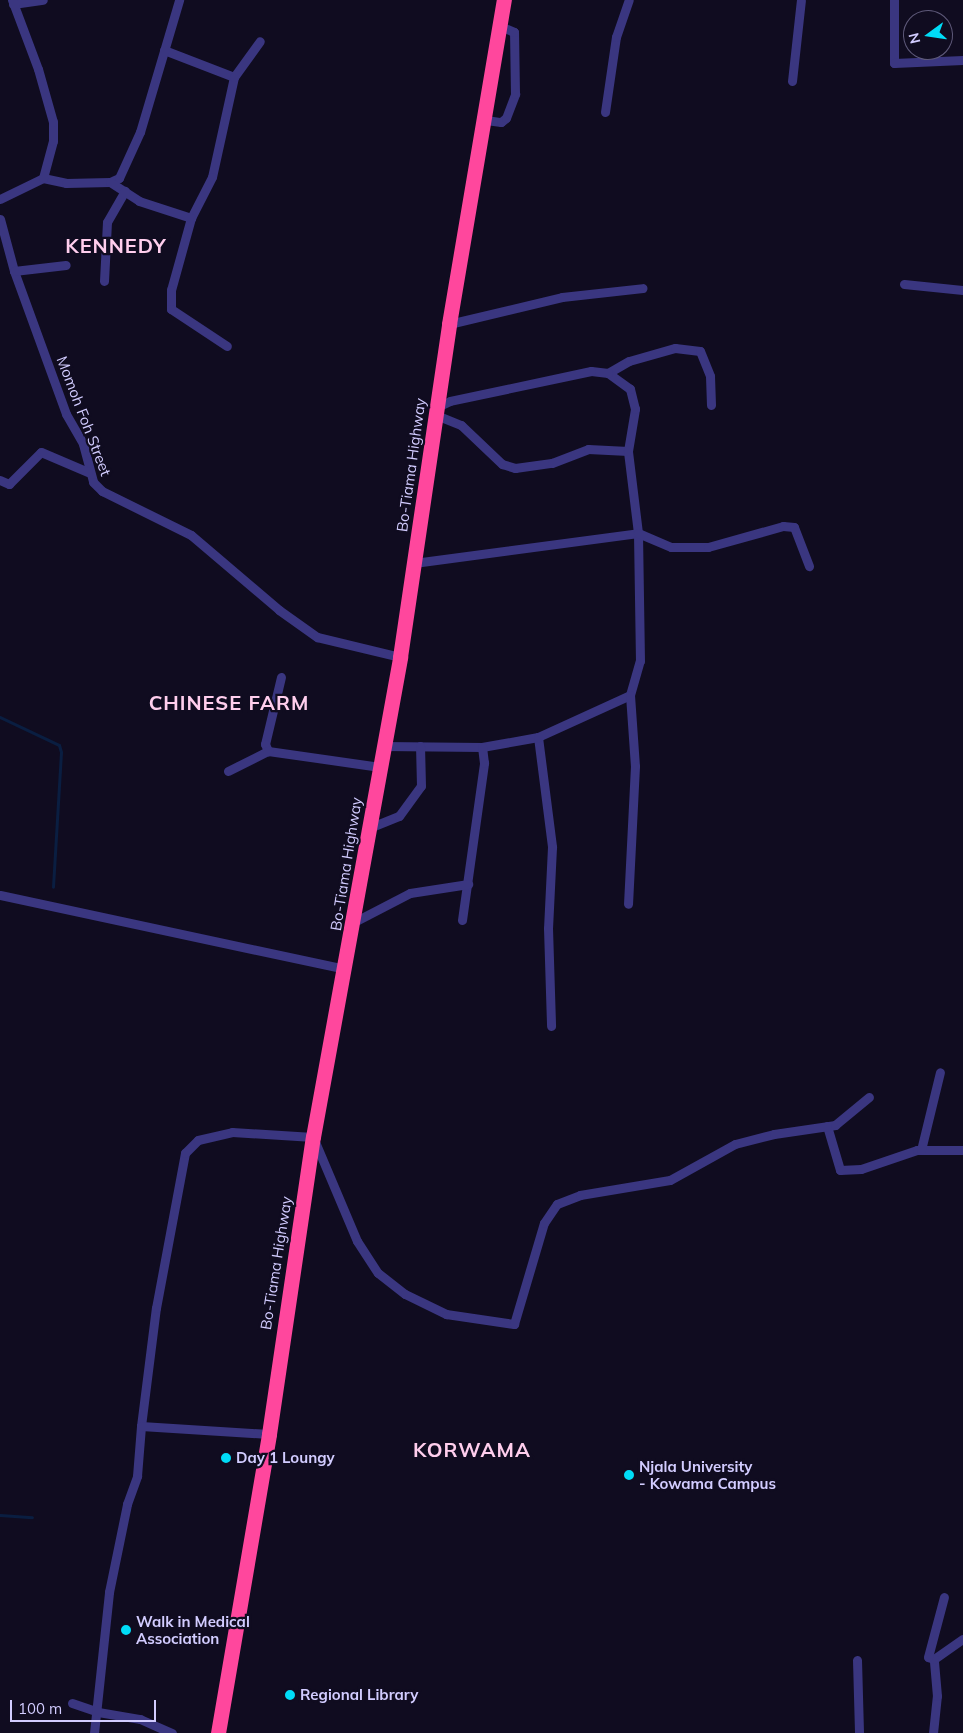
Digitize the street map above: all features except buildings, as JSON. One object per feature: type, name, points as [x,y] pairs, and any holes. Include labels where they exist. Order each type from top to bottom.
[{"type":"highway","name":"Bo-Tiama Highway","points":[[218,1733],[269,1434],[313,1137],[346,969],[383,746],[400,657],[449,324],[486,120],[504,0]]},
{"type":"street","points":[[43,0],[13,2],[38,68],[53,122],[53,141],[43,178]]},
{"type":"street","points":[[0,199],[43,178],[66,183],[110,182],[119,178],[140,132],[180,0]]},
{"type":"street","points":[[605,112],[616,37],[629,0]]},
{"type":"street","points":[[792,81],[801,0]]},
{"type":"street","points":[[894,0],[894,63],[963,60]]},
{"type":"street","points":[[486,120],[501,122],[506,118],[515,94],[514,32],[500,26]]},
{"type":"street","points":[[227,346],[171,309],[171,290],[191,218],[212,177],[234,78],[260,41]]},
{"type":"street","points":[[164,50],[234,78]]},
{"type":"street","points":[[110,182],[139,200],[191,218]]},
{"type":"street","points":[[104,281],[107,222],[125,191]]},
{"type":"street","name":"Momoh Foh Street","points":[[0,220],[14,271],[66,414],[83,444],[88,472],[102,492],[191,535],[279,610],[317,637],[400,657]]},
{"type":"street","points":[[14,271],[66,265]]},
{"type":"street","points":[[904,284],[963,290]]},
{"type":"street","points":[[449,324],[562,297],[643,288]]},
{"type":"street","points":[[608,373],[629,361],[675,348],[700,351],[710,376],[711,405]]},
{"type":"street","points":[[628,451],[588,449],[552,462],[515,468],[502,464],[461,425],[437,411],[450,400],[591,372],[608,373],[630,389],[635,409],[628,451],[638,533],[640,661],[630,695],[635,766],[628,904]]},
{"type":"street","points":[[0,480],[9,484],[41,452],[88,472]]},
{"type":"street","points":[[414,563],[638,533],[671,548],[708,547],[783,526],[794,527],[809,566]]},
{"type":"street","points":[[268,751],[265,744],[281,677]]},
{"type":"street","points":[[383,746],[482,747],[538,737],[630,695]]},
{"type":"street","points":[[538,737],[552,847],[548,928],[551,1026]]},
{"type":"street","points":[[369,828],[399,816],[421,786],[420,746]]},
{"type":"street","points":[[462,920],[484,763],[482,747]]},
{"type":"street","points":[[228,770],[268,751],[380,767]]},
{"type":"street","points":[[354,922],[410,893],[468,884]]},
{"type":"street","points":[[0,896],[346,969]]},
{"type":"street","points":[[921,1150],[940,1072]]},
{"type":"street","points":[[94,1733],[98,1712],[109,1592],[127,1504],[136,1476],[156,1308],[186,1153],[198,1140],[232,1132],[313,1137],[357,1241],[378,1273],[405,1294],[446,1314],[514,1324],[544,1223],[557,1204],[580,1195],[670,1180],[735,1144],[774,1134],[835,1124],[869,1097]]},
{"type":"street","points":[[827,1126],[840,1170],[861,1169],[921,1150],[963,1150]]},
{"type":"street","points":[[141,1426],[269,1434]]},
{"type":"street","points":[[933,1733],[937,1696],[931,1658],[944,1597]]},
{"type":"street","points":[[931,1658],[963,1639]]},
{"type":"street","points":[[857,1660],[859,1733]]},
{"type":"street","points":[[72,1703],[98,1712],[140,1719],[172,1733]]},
{"type":"waterway","points":[[0,717],[59,745],[61,752],[53,887]]},
{"type":"waterway","points":[[0,1515],[32,1517]]},
{"type":"place","name":"Day 1 Loungy","points":[[226,1458]]},
{"type":"place","name":"Njala University - Kowama Campus","points":[[629,1475]]},
{"type":"place","name":"Walk in Medical Association","points":[[126,1630]]},
{"type":"place","name":"Regional Library","points":[[290,1695]]},
{"type":"district","name":"KENNEDY","points":[[116,245]]},
{"type":"district","name":"CHINESE FARM","points":[[229,702]]},
{"type":"district","name":"KORWAMA","points":[[472,1449]]}]
